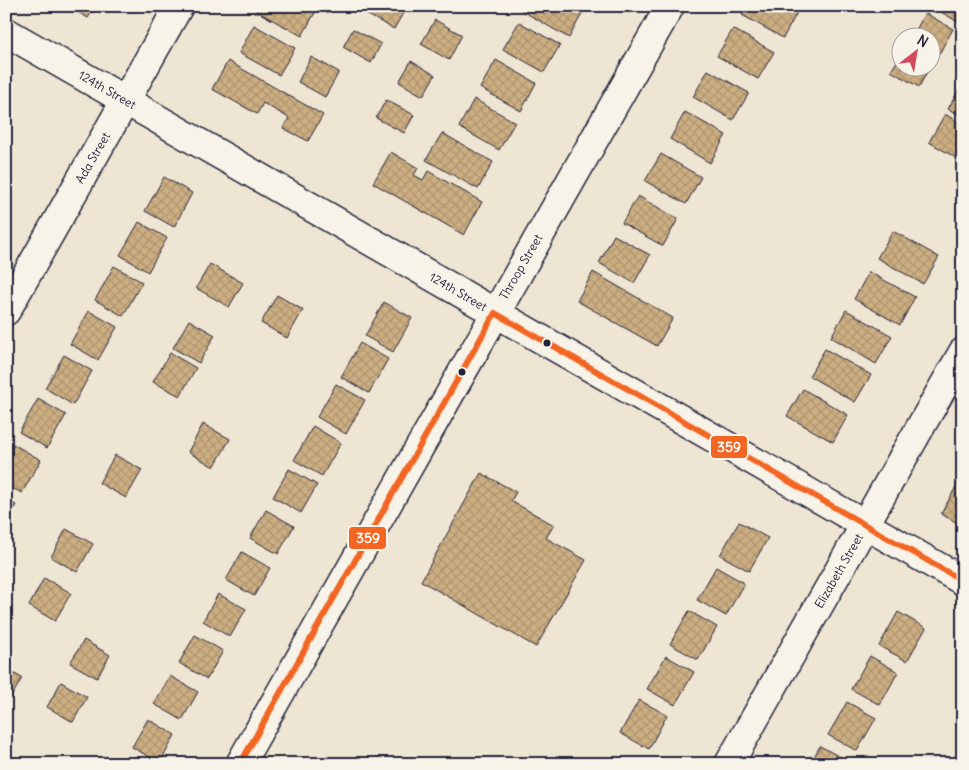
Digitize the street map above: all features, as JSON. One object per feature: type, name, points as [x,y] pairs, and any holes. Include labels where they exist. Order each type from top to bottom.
[{"type":"street","name":"Ada Street","points":[[6,311],[179,6]]},
{"type":"street","name":"Throop Street","points":[[240,764],[670,6]]},
{"type":"street","name":"124th Street","points":[[6,32],[963,581]]},
{"type":"street","name":"Elizabeth Street","points":[[729,764],[963,352]]},
{"type":"building","points":[[67,6],[95,6],[88,18]]},
{"type":"building","points":[[259,6],[312,6],[317,9],[302,36],[256,11]]},
{"type":"building","points":[[371,6],[407,6],[394,29],[366,14]]},
{"type":"building","points":[[514,6],[586,6],[569,38]]},
{"type":"building","points":[[747,6],[790,6],[798,11],[783,38],[742,15]]},
{"type":"building","points":[[931,6],[963,6],[963,14],[958,22]]},
{"type":"building","points":[[925,13],[953,29],[942,49],[942,28],[917,28]]},
{"type":"building","points":[[435,20],[462,35],[449,60],[421,44]]},
{"type":"building","points":[[519,22],[560,45],[544,72],[503,49]]},
{"type":"building","points":[[254,25],[295,48],[279,75],[239,53]]},
{"type":"building","points":[[353,29],[381,44],[371,63],[343,47]]},
{"type":"building","points":[[733,29],[774,52],[758,79],[717,56]]},
{"type":"building","points":[[311,57],[339,72],[325,97],[298,82]]},
{"type":"building","points":[[496,60],[536,83],[521,111],[480,88]]},
{"type":"building","points":[[228,61],[323,115],[308,141],[283,128],[289,118],[263,103],[257,114],[212,89]]},
{"type":"building","points":[[411,61],[435,75],[423,96],[399,82]]},
{"type":"building","points":[[708,70],[749,93],[733,120],[693,97]]},
{"type":"building","points":[[903,78],[924,78],[919,87]]},
{"type":"building","points":[[963,82],[963,117],[948,109]]},
{"type":"building","points":[[474,99],[515,122],[499,150],[459,127]]},
{"type":"building","points":[[386,100],[414,115],[404,133],[376,118]]},
{"type":"building","points":[[685,112],[726,135],[710,163],[670,139]]},
{"type":"building","points":[[945,114],[963,125],[963,162],[929,142]]},
{"type":"building","points":[[442,133],[493,162],[478,189],[426,160]]},
{"type":"building","points":[[391,152],[418,168],[414,175],[423,180],[428,171],[482,202],[464,235],[373,183]]},
{"type":"building","points":[[661,154],[701,177],[686,204],[645,181]]},
{"type":"building","points":[[164,177],[192,193],[174,227],[145,211]]},
{"type":"building","points":[[638,196],[678,219],[663,246],[622,223]]},
{"type":"building","points":[[139,222],[167,238],[148,272],[120,255]]},
{"type":"building","points":[[893,231],[939,257],[923,284],[877,258]]},
{"type":"building","points":[[614,235],[650,255],[634,283],[599,263]]},
{"type":"building","points":[[210,264],[243,283],[229,307],[196,288]]},
{"type":"building","points":[[114,266],[142,282],[123,316],[95,300]]},
{"type":"building","points":[[593,272],[673,318],[657,346],[577,301]]},
{"type":"building","points":[[869,272],[915,297],[900,325],[854,299]]},
{"type":"building","points":[[277,295],[303,310],[287,338],[261,323]]},
{"type":"building","points":[[384,302],[412,318],[393,352],[365,336]]},
{"type":"building","points":[[846,310],[892,336],[876,364],[831,337]]},
{"type":"building","points":[[89,311],[117,327],[98,360],[70,344]]},
{"type":"building","points":[[189,320],[215,335],[199,363],[173,348]]},
{"type":"building","points":[[360,343],[388,359],[369,393],[341,377]]},
{"type":"building","points":[[825,349],[871,375],[855,402],[809,376]]},
{"type":"building","points":[[170,353],[196,368],[180,396],[153,382]]},
{"type":"building","points":[[64,355],[92,371],[73,405],[45,388]]},
{"type":"building","points":[[336,384],[365,400],[346,434],[317,417]]},
{"type":"building","points":[[803,389],[848,415],[833,442],[787,416]]},
{"type":"building","points":[[38,399],[66,415],[47,448],[19,432]]},
{"type":"building","points":[[203,424],[230,439],[214,467],[188,452]]},
{"type":"building","points":[[313,426],[341,443],[322,476],[294,460]]},
{"type":"building","points":[[13,444],[41,460],[22,493],[6,485],[6,455]]},
{"type":"building","points":[[115,455],[142,470],[126,498],[99,483]]},
{"type":"building","points":[[289,469],[317,485],[301,513],[273,497]]},
{"type":"building","points":[[481,473],[516,492],[511,501],[554,525],[546,538],[586,560],[536,647],[421,581]]},
{"type":"building","points":[[958,483],[963,486],[963,526],[941,514]]},
{"type":"building","points":[[6,500],[16,505],[6,521]]},
{"type":"building","points":[[266,510],[294,526],[278,554],[250,538]]},
{"type":"building","points":[[739,522],[768,538],[749,571],[720,555]]},
{"type":"building","points":[[66,529],[93,544],[77,572],[51,557]]},
{"type":"building","points":[[242,552],[270,568],[254,596],[226,580]]},
{"type":"building","points":[[716,567],[744,583],[726,616],[697,600]]},
{"type":"building","points":[[44,578],[71,593],[55,621],[29,606]]},
{"type":"building","points":[[218,594],[246,609],[230,637],[203,621]]},
{"type":"building","points":[[689,611],[717,627],[698,660],[670,644]]},
{"type":"building","points":[[898,612],[926,628],[907,661],[879,646]]},
{"type":"building","points":[[195,635],[223,651],[207,679],[179,663]]},
{"type":"building","points":[[84,640],[110,655],[97,678],[70,663]]},
{"type":"building","points":[[666,656],[694,672],[675,705],[647,689]]},
{"type":"building","points":[[870,656],[898,672],[880,705],[851,689]]},
{"type":"building","points":[[6,669],[22,678],[6,706]]},
{"type":"building","points":[[170,676],[198,692],[182,720],[154,704]]},
{"type":"building","points":[[61,682],[87,697],[73,722],[47,707]]},
{"type":"building","points":[[639,700],[667,715],[649,749],[620,733]]},
{"type":"building","points":[[847,702],[876,718],[857,751],[828,735]]},
{"type":"building","points":[[148,719],[175,735],[160,763],[132,747]]},
{"type":"building","points":[[820,746],[849,762],[848,764],[810,764]]},
{"type":"transit line","name":"359","points":[[495,313],[963,581]]},
{"type":"transit line","name":"359","points":[[240,764],[495,313]]}]
